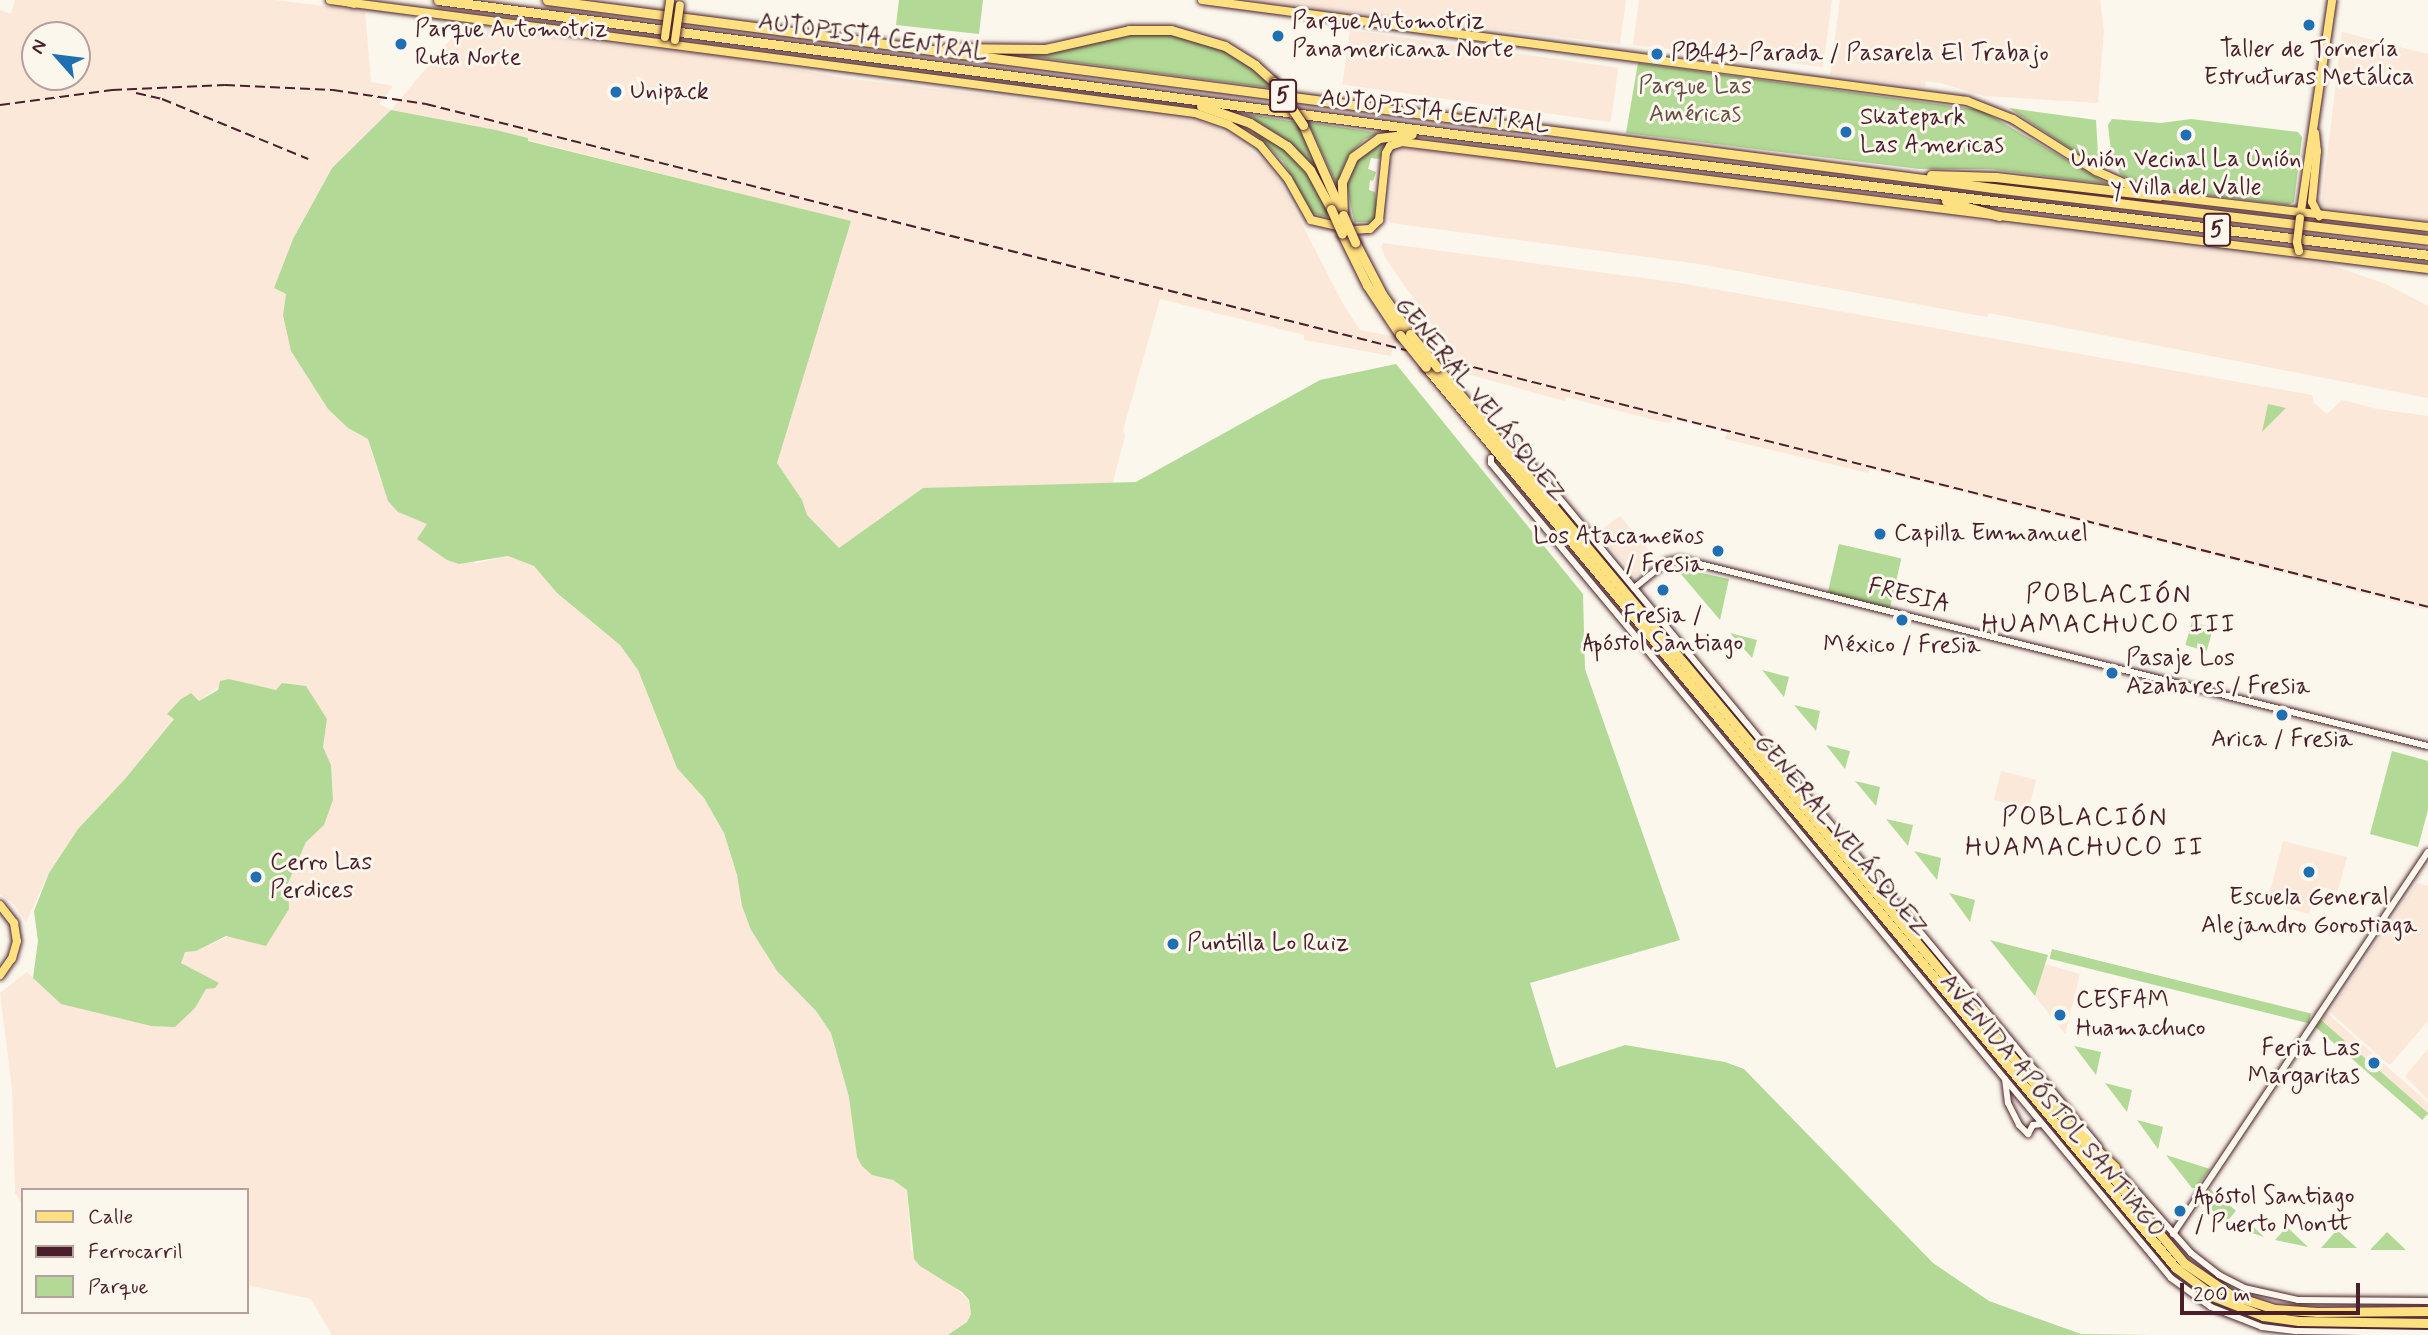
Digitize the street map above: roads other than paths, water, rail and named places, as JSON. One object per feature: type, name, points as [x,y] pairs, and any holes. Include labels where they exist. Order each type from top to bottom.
[{"type":"highway","points":[[342,0],[355,3]]},
{"type":"highway","name":"AUTOPISTA CENTRAL","points":[[438,0],[1914,193],[2428,254]]},
{"type":"highway","name":"AUTOPISTA CENTRAL","points":[[547,0],[1895,175],[2428,240]]},
{"type":"highway","name":"GENERAL VELÁSQUEZ","points":[[924,50],[1037,50],[1129,30],[1171,30],[1225,46],[1255,65],[1274,82],[1303,125],[1355,242],[1382,294],[1426,367],[2171,1263],[2215,1297],[2263,1316],[2299,1321],[2428,1323]]},
{"type":"highway","name":"GENERAL VELÁSQUEZ","points":[[1164,97],[1232,115],[1271,135],[1304,163],[1331,209],[1367,285],[1405,334],[1437,367],[2170,1250],[2197,1275],[2231,1295],[2262,1306],[2297,1311],[2428,1311]]},
{"type":"highway","points":[[1343,215],[1343,175],[1349,162],[1362,147],[1385,136],[1445,133]]},
{"type":"highway","points":[[1895,175],[1987,176],[2159,196]]},
{"type":"highway","points":[[1914,193],[1999,216]]},
{"type":"highway","points":[[2055,1111],[2115,1167]]},
{"type":"main road","points":[[330,0],[665,40],[1201,114],[1236,129],[1265,150],[1289,179],[1311,220],[1354,230],[1370,229],[1379,220],[1385,156],[1390,146],[1398,142],[1499,152],[2428,269]]},
{"type":"main road","points":[[665,40],[670,0]]},
{"type":"main road","points":[[1202,0],[1967,101],[2020,122],[2117,182],[2159,196],[2300,216],[2428,228]]},
{"type":"main road","points":[[2302,253],[2297,242],[2306,159],[2314,130],[2332,0]]},
{"type":"main road","points":[[674,42],[680,2]]},
{"type":"main road","points":[[2314,130],[2317,151],[2312,202],[2319,216]]},
{"type":"main road","points":[[0,905],[13,923],[17,941],[12,958],[0,975]]},
{"type":"street","name":"AVENIDA APÓSTOL SANTIAGO","points":[[1508,442],[1515,445],[2115,1167],[2173,1234],[2210,1269],[2238,1285],[2264,1295],[2306,1301],[2428,1301]]},
{"type":"street","name":"AVENIDA APÓSTOL SANTIAGO","points":[[1491,458],[1491,463],[2005,1077],[2158,1265],[2184,1290],[2211,1307],[2246,1322],[2277,1329],[2428,1334]]},
{"type":"street","name":"FRESIA","points":[[1634,588],[1666,562],[1680,559],[2428,746]]},
{"type":"street","points":[[2173,1234],[2428,852]]},
{"type":"street","points":[[2005,1077],[2008,1103],[2015,1120],[2028,1134],[2033,1125],[2042,1124]]},
{"type":"railway","points":[[0,105],[112,90],[225,85],[333,90],[426,104],[2428,607]]},
{"type":"railway","points":[[136,93],[162,99],[308,159]]},
{"type":"place","name":"Taller de Tornería Estructuras Metálica","points":[[2309,25]]},
{"type":"place","name":"Parque Automotriz Panamericana Norte","points":[[1278,36]]},
{"type":"place","name":"Parque Automotriz Ruta Norte","points":[[401,44]]},
{"type":"place","name":"PB443-Parada / Pasarela El Trabajo","points":[[1657,54]]},
{"type":"place","name":"Unipack","points":[[616,92]]},
{"type":"place","name":"Skatepark Las Americas","points":[[1846,132]]},
{"type":"place","name":"Unión Vecinal La Unión y Villa del Valle","points":[[2186,135]]},
{"type":"place","name":"Capilla Emmanuel","points":[[1880,534]]},
{"type":"place","name":"Los Atacameños / Fresia","points":[[1718,551]]},
{"type":"place","name":"Fresia / Apóstol Santiago","points":[[1663,590]]},
{"type":"place","name":"México / Fresia","points":[[1902,620]]},
{"type":"place","name":"Pasaje Los Azahares / Fresia","points":[[2112,673]]},
{"type":"place","name":"Arica / Fresia","points":[[2282,715]]},
{"type":"place","name":"Escuela General Alejandro Gorostiaga","points":[[2309,872]]},
{"type":"place","name":"Cerro Las Perdices","points":[[256,877]]},
{"type":"place","name":"Puntilla Lo Ruiz","points":[[1173,944]]},
{"type":"place","name":"CESFAM Huamachuco","points":[[2060,1015]]},
{"type":"place","name":"Feria Las Margaritas","points":[[2374,1063]]},
{"type":"place","name":"Apóstol Santiago / Puerto Montt","points":[[2180,1211]]},
{"type":"district","name":"POBLACIÓN HUAMACHUCO III","points":[[2109,611]]},
{"type":"district","name":"POBLACIÓN HUAMACHUCO II","points":[[2085,834]]},
{"type":"park label","name":"Parque Las Américas","points":[[1695,101]]}]
